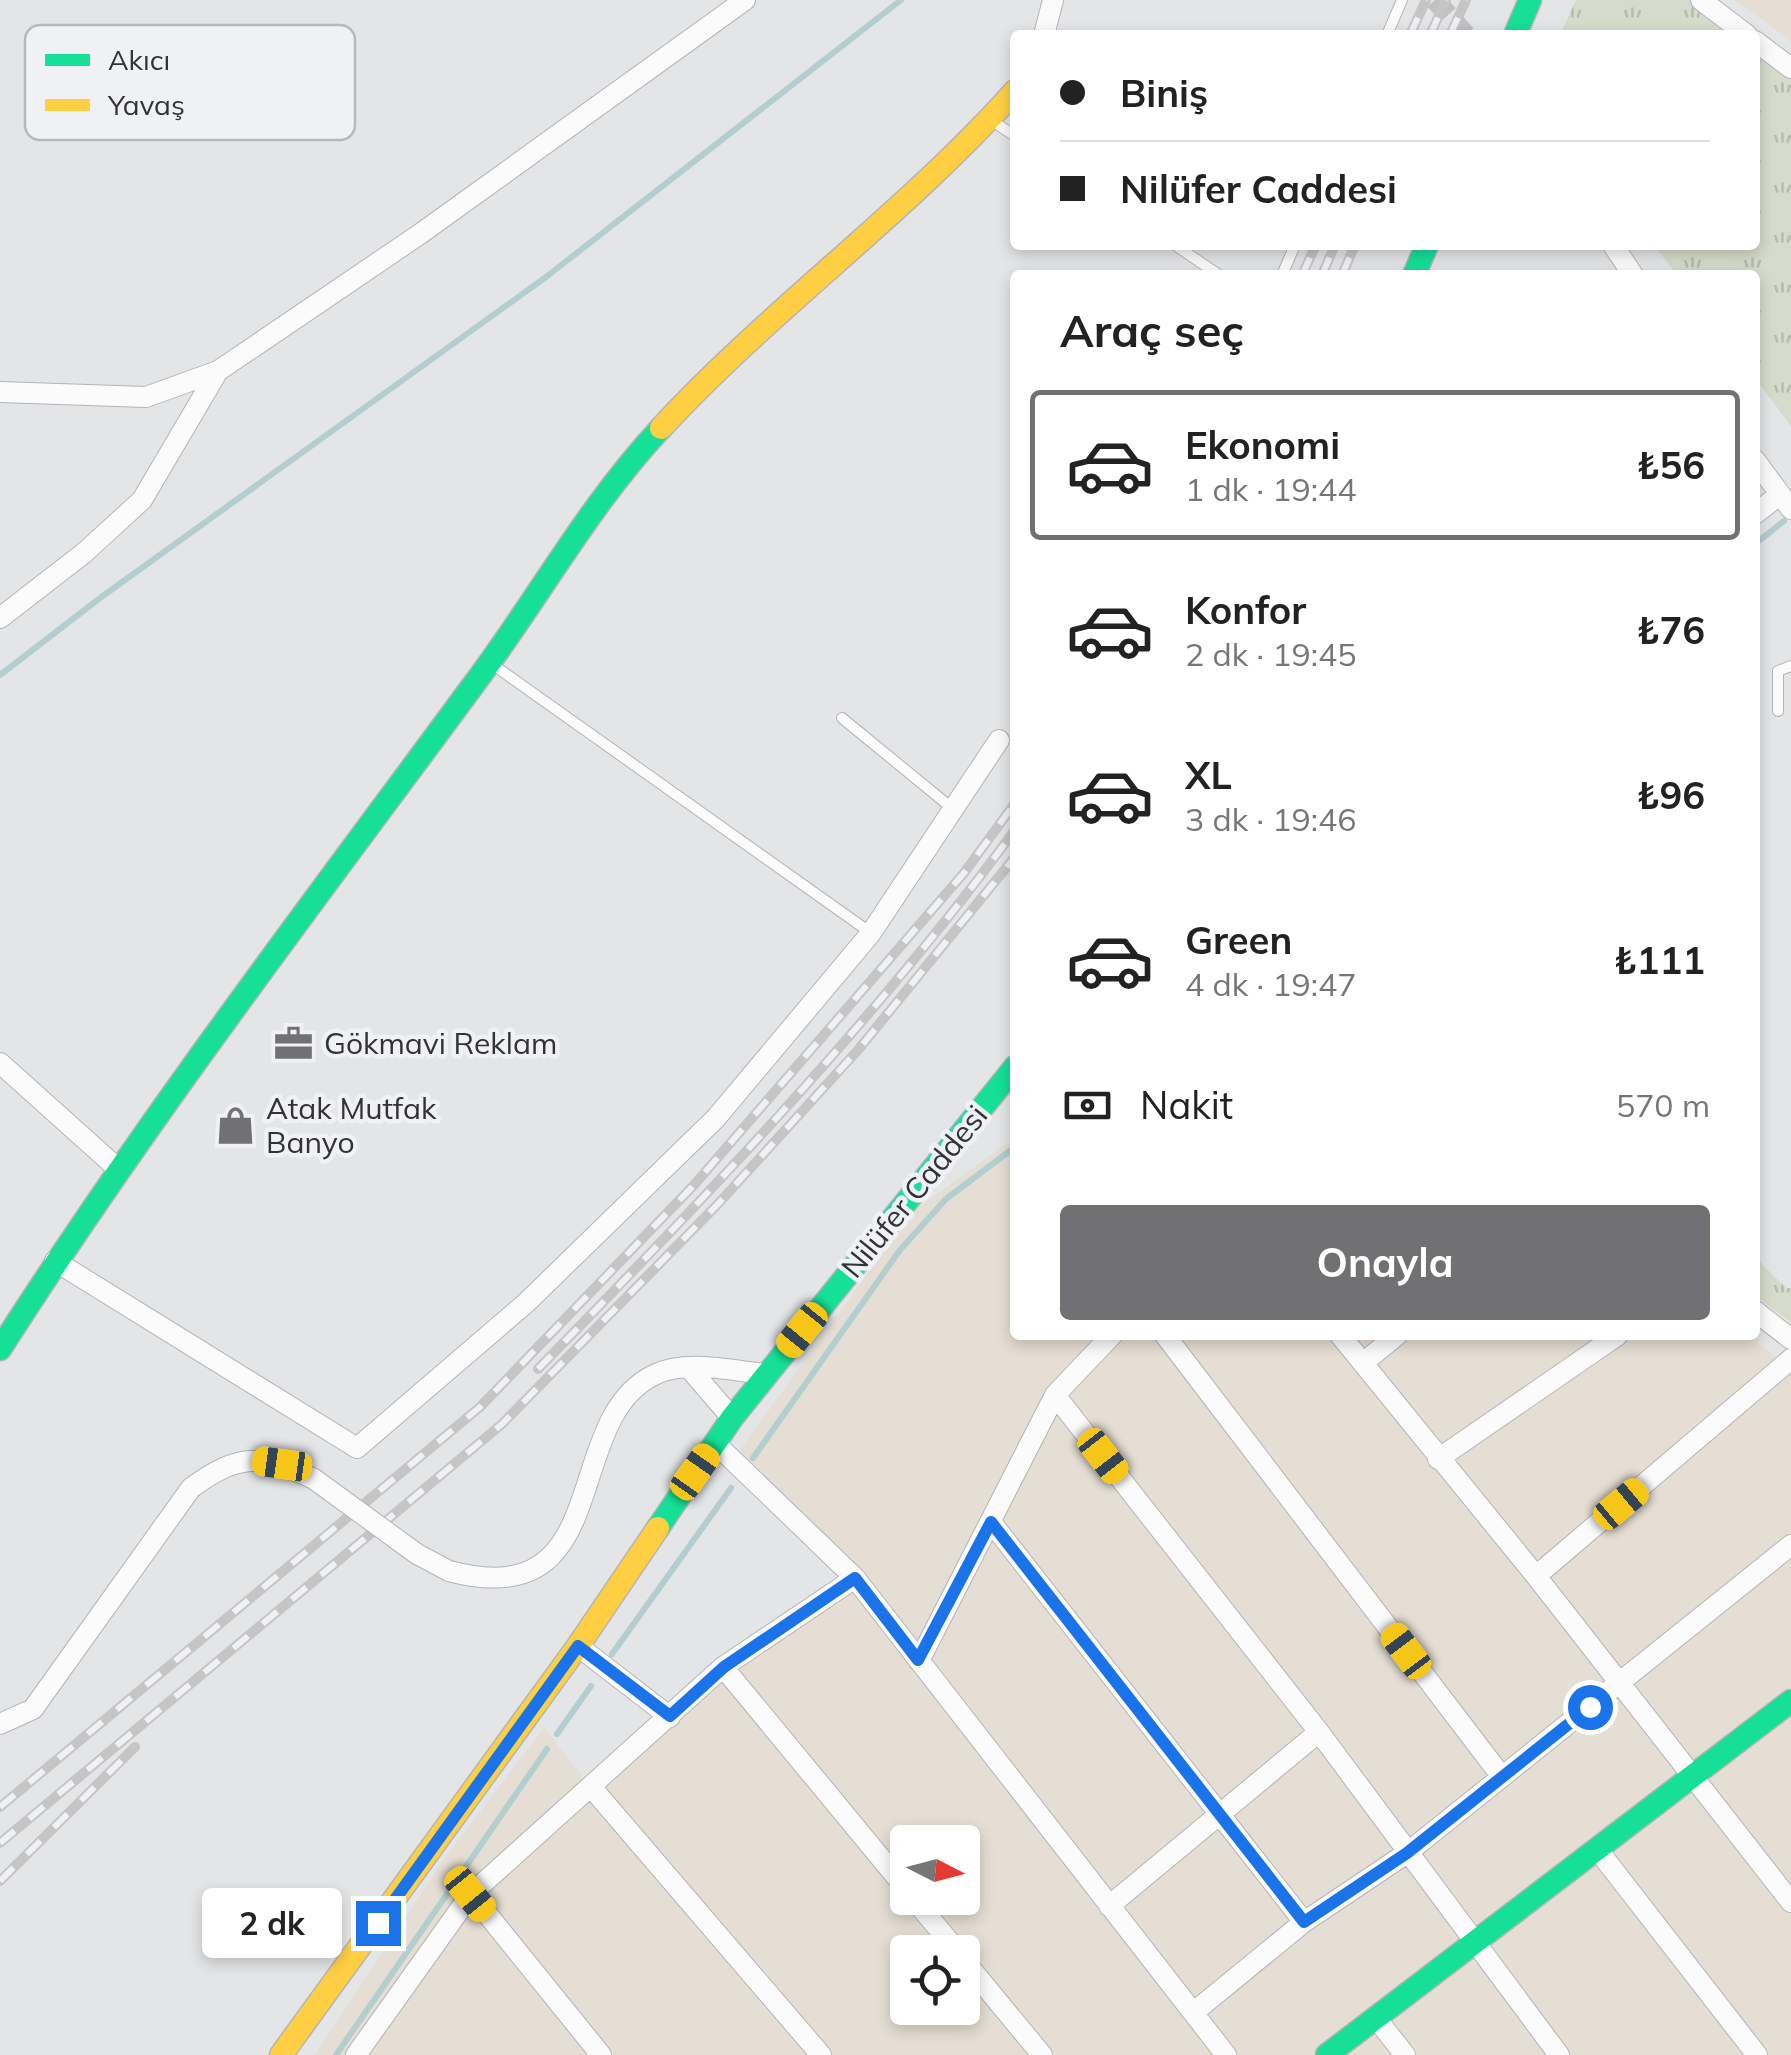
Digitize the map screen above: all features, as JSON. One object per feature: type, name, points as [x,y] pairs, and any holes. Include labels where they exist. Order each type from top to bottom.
[{"type":"street","points":[[0,392],[146,398],[218,371],[420,234],[745,0]]},
{"type":"street","points":[[1045,30],[1053,0]]},
{"type":"street","points":[[1517,30],[1530,0]]},
{"type":"street","points":[[1701,0],[1740,30]]},
{"type":"street","points":[[1760,45],[1791,68]]},
{"type":"street","points":[[1,1346],[116,1166],[260,967],[490,663],[584,521],[657,431],[738,351],[991,120],[1010,97]]},
{"type":"street","points":[[0,618],[84,553],[142,500],[218,371]]},
{"type":"street","points":[[1760,467],[1785,502],[1760,512]]},
{"type":"street","points":[[55,1261],[357,1448],[526,1304],[716,1118],[870,933],[999,740]]},
{"type":"street","points":[[0,1063],[116,1166]]},
{"type":"street","name":"Nilüfer Caddesi","points":[[285,2052],[578,1646],[732,1418],[1010,1073]]},
{"type":"street","points":[[1760,1315],[1791,1339]]},
{"type":"street","points":[[918,1660],[1055,1394],[1107,1340]]},
{"type":"street","points":[[1169,1340],[1502,1777]]},
{"type":"street","points":[[1344,1340],[1536,1576],[1791,1902]]},
{"type":"street","points":[[1363,1363],[1390,1340]]},
{"type":"street","points":[[1438,1459],[1611,1340]]},
{"type":"street","points":[[1536,1576],[1791,1359]]},
{"type":"street","points":[[0,1724],[33,1709],[191,1488],[218,1468],[252,1460],[282,1464],[314,1479],[417,1554],[449,1571],[477,1578],[500,1578],[523,1574],[546,1560],[564,1539],[580,1512],[606,1431],[634,1389],[651,1376],[672,1368],[767,1374]]},
{"type":"street","points":[[690,1368],[732,1418]]},
{"type":"street","points":[[1055,1394],[1318,1732],[1559,2055]]},
{"type":"street","points":[[715,1443],[855,1578],[1226,2055]]},
{"type":"street","points":[[991,1522],[1304,1922]]},
{"type":"street","points":[[1194,2012],[1304,1922],[1407,1853],[1791,1544]]},
{"type":"street","points":[[364,2052],[470,1894],[724,1667],[855,1578]]},
{"type":"street","points":[[578,1646],[670,1716]]},
{"type":"street","points":[[724,1667],[890,1870]]},
{"type":"street","points":[[1328,2055],[1692,1776],[1787,1712]]},
{"type":"street","points":[[1109,1906],[1318,1732]]},
{"type":"street","points":[[592,1788],[821,2055]]},
{"type":"street","points":[[1598,1849],[1757,2055]]},
{"type":"street","points":[[470,1894],[601,2055]]},
{"type":"street","points":[[926,1915],[943,1935]]},
{"type":"street","points":[[980,1979],[1042,2055]]},
{"type":"street","points":[[1376,2018],[1405,2055]]},
{"type":"lane","points":[[1389,30],[1402,0]]},
{"type":"lane","points":[[991,120],[1010,133]]},
{"type":"lane","points":[[1182,250],[1212,270]]},
{"type":"lane","points":[[490,663],[870,933]]},
{"type":"lane","points":[[1778,710],[1778,671],[1791,666]]},
{"type":"lane","points":[[842,718],[953,809]]},
{"type":"shaded area","points":[[1734,0],[1791,0],[1791,42],[1775,29]]},
{"type":"shaded area","points":[[1010,1142],[1010,1340],[1754,1340],[1791,1369],[1791,2055],[315,2055],[443,1860],[544,1728],[591,1787],[723,1667],[854,1578],[740,1450],[913,1211]]},
{"type":"green space","points":[[1576,0],[1690,0],[1729,30],[1562,30]]},
{"type":"green space","points":[[1760,54],[1791,78],[1791,426],[1760,385],[1760,270],[1673,270],[1658,250],[1760,250]]},
{"type":"green space","points":[[1760,1262],[1786,1288],[1791,1288],[1791,1322],[1760,1300]]},
{"type":"waterway","points":[[0,675],[100,598],[546,277],[901,0]]},
{"type":"waterway","points":[[1760,540],[1784,521]]},
{"type":"waterway","points":[[753,1458],[900,1250],[946,1199],[1010,1151]]},
{"type":"waterway","points":[[612,1654],[731,1488]]},
{"type":"waterway","points":[[557,1734],[591,1686]]},
{"type":"waterway","points":[[336,2055],[547,1749]]},
{"type":"tunnel","points":[[1435,0],[1462,30]]},
{"type":"railway","points":[[1412,30],[1426,0]]},
{"type":"railway","points":[[1432,30],[1446,0]]},
{"type":"railway","points":[[1452,30],[1466,0]]},
{"type":"railway","points":[[1304,270],[1314,250]]},
{"type":"railway","points":[[1324,270],[1333,250]]},
{"type":"railway","points":[[1344,270],[1353,250]]},
{"type":"railway","points":[[0,1807],[480,1407],[694,1185],[964,873],[1010,810]]},
{"type":"railway","points":[[538,1369],[786,1108],[904,972],[1010,837]]},
{"type":"railway","points":[[0,1843],[502,1424],[717,1205],[858,1050],[1010,863]]},
{"type":"railway","points":[[0,1881],[135,1747]]},
{"type":"traffic: fast","points":[[1517,30],[1530,0]]},
{"type":"traffic: fast","points":[[1416,270],[1425,250]]},
{"type":"traffic: fast","points":[[0,1349],[172,1096],[497,652],[610,489],[661,428]]},
{"type":"traffic: fast","points":[[658,1528],[732,1418],[1010,1073]]},
{"type":"traffic: fast","points":[[1327,2055],[1791,1701]]},
{"type":"traffic: slow","points":[[661,428],[748,342],[929,178],[1010,96]]},
{"type":"traffic: slow","points":[[281,2055],[578,1646],[658,1528]]},
{"type":"place","name":"Gökmavi Reklam","points":[[294,1043]]},
{"type":"place","name":"Atak Mutfak Banyo","points":[[236,1125]]},
{"type":"route","points":[[378,1923],[578,1646],[670,1716],[724,1667],[855,1578],[918,1660],[991,1522],[1304,1922],[1407,1853],[1590,1707]]}]
